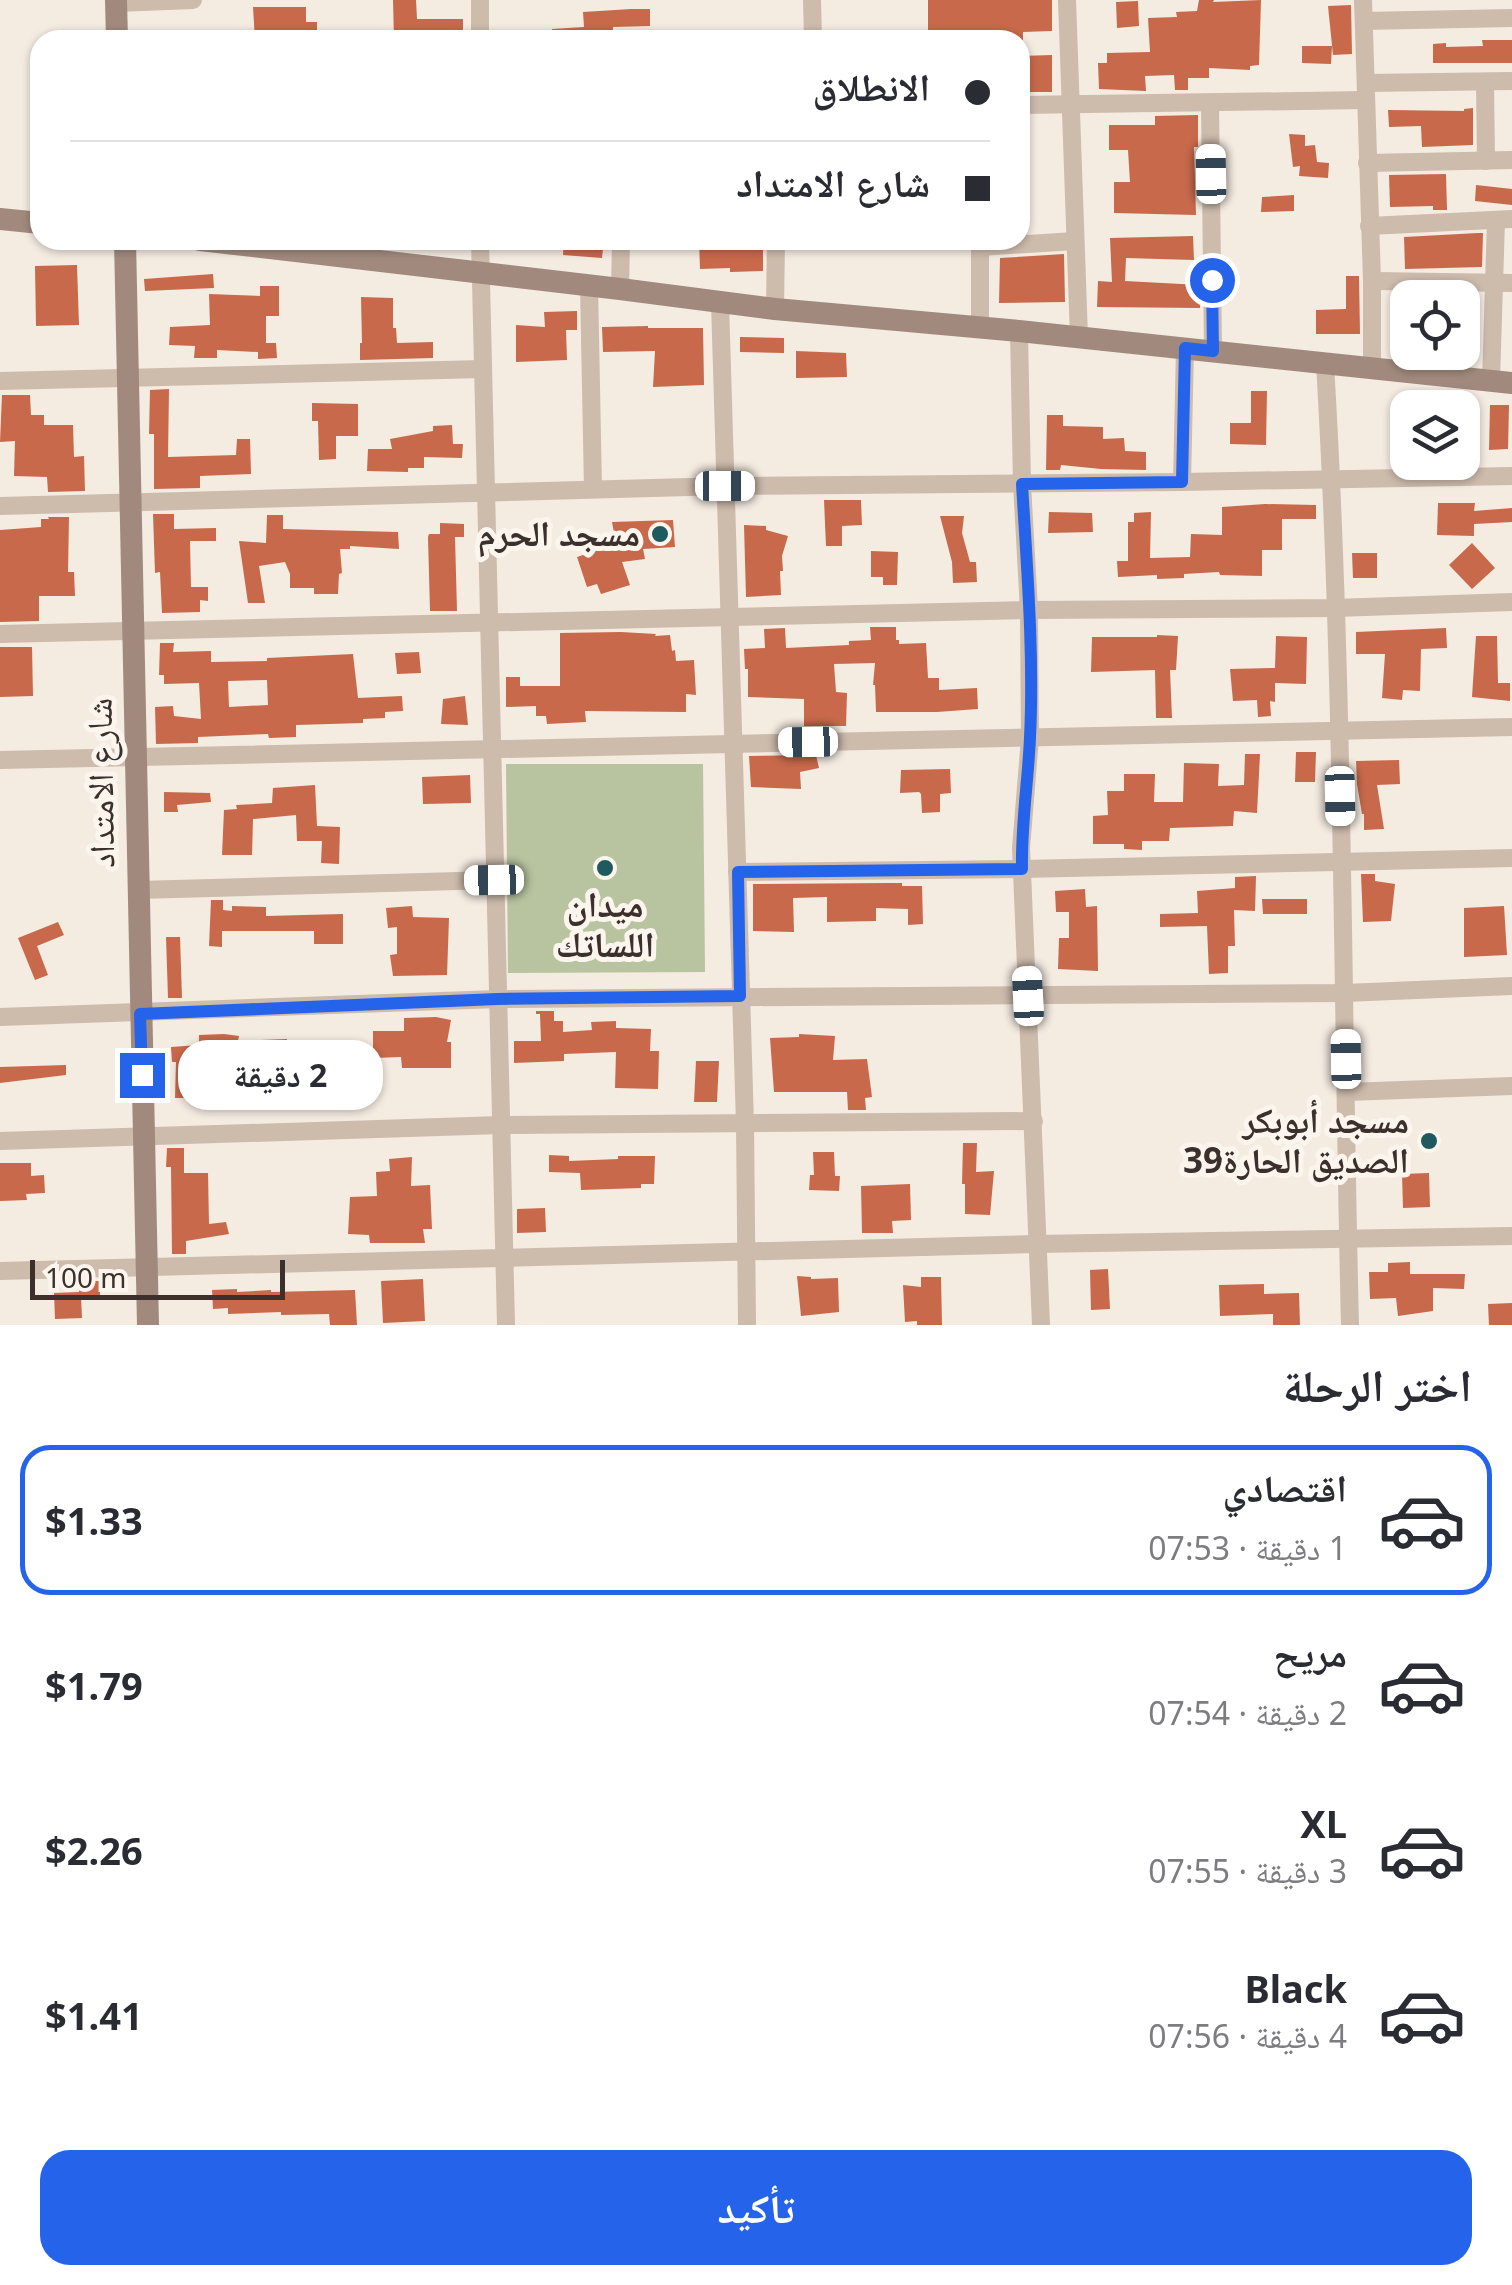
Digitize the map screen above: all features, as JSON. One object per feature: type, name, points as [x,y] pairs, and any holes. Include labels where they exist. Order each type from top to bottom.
[{"type":"street","points":[[117,30],[116,2],[193,0]]},
{"type":"street","points":[[480,0],[480,30]]},
{"type":"street","points":[[812,0],[813,30]]},
{"type":"street","points":[[1068,0],[1080,337]]},
{"type":"street","points":[[1363,0],[1372,369]]},
{"type":"street","points":[[1364,21],[1476,9],[1512,18]]},
{"type":"street","points":[[1030,106],[1210,104],[1512,81]]},
{"type":"street","points":[[1485,82],[1486,161]]},
{"type":"street","points":[[1210,104],[1213,351]]},
{"type":"street","points":[[1367,163],[1512,160]]},
{"type":"street","points":[[0,219],[30,222]]},
{"type":"street","points":[[282,250],[775,309],[1502,382],[1504,220],[1369,226]]},
{"type":"street","points":[[1030,242],[1075,241]]},
{"type":"street","name":"شارع الامتداد","points":[[124,250],[148,1325]]},
{"type":"street","points":[[480,250],[506,1325]]},
{"type":"street","points":[[620,288],[621,250]]},
{"type":"street","points":[[775,309],[776,250]]},
{"type":"street","points":[[980,250],[980,328]]},
{"type":"street","points":[[1372,281],[1504,283]]},
{"type":"street","points":[[590,285],[594,489]]},
{"type":"street","points":[[720,303],[745,1124],[747,1325]]},
{"type":"street","points":[[1019,331],[1022,484],[1030,610],[1030,738],[1022,869],[1041,1325]]},
{"type":"street","points":[[1182,482],[1185,348]]},
{"type":"street","points":[[1326,364],[1342,862],[1350,1325]]},
{"type":"street","points":[[0,381],[483,369]]},
{"type":"street","points":[[0,506],[725,486],[1512,476]]},
{"type":"street","points":[[0,634],[1512,602]]},
{"type":"street","points":[[0,760],[1512,727]]},
{"type":"street","points":[[738,872],[1512,858]]},
{"type":"street","points":[[139,890],[494,880]]},
{"type":"street","points":[[0,1018],[497,999],[1345,993],[1512,986]]},
{"type":"street","points":[[1347,1092],[1512,1086]]},
{"type":"street","points":[[0,1141],[501,1125],[1034,1121]]},
{"type":"street","points":[[0,1271],[1036,1244],[1512,1236]]},
{"type":"green space","name":"ميدان اللساتك","points":[[506,764],[703,764],[705,972],[508,973]]},
{"type":"building","points":[[393,0],[416,0],[417,19],[463,19],[463,30],[394,30]]},
{"type":"building","points":[[928,0],[1052,0],[1052,31],[928,30]]},
{"type":"building","points":[[1199,0],[1261,0],[1259,65],[1250,66],[1250,70],[1209,68],[1209,78],[1188,78],[1188,90],[1175,90],[1174,75],[1145,76],[1146,91],[1099,89],[1098,63],[1107,63],[1107,53],[1150,52],[1148,18],[1177,17],[1176,12],[1197,11]]},
{"type":"building","points":[[1138,1],[1139,26],[1117,28],[1116,2]]},
{"type":"building","points":[[1351,5],[1352,54],[1333,55],[1328,6]]},
{"type":"building","points":[[253,7],[306,7],[306,22],[317,22],[317,30],[254,30]]},
{"type":"building","points":[[650,9],[650,26],[552,30],[584,27],[583,12]]},
{"type":"building","points":[[1482,40],[1512,40],[1512,63],[1433,63],[1433,44],[1483,46]]},
{"type":"building","points":[[1302,46],[1332,46],[1331,64],[1302,63]]},
{"type":"building","points":[[1052,55],[1052,92],[1030,92],[1030,56]]},
{"type":"building","points":[[1473,108],[1473,145],[1422,147],[1421,126],[1389,127],[1388,110]]},
{"type":"building","points":[[1198,115],[1198,147],[1194,147],[1196,215],[1114,213],[1114,182],[1130,182],[1128,150],[1109,150],[1109,125],[1155,125],[1155,116]]},
{"type":"building","points":[[1289,134],[1305,135],[1305,146],[1315,145],[1317,162],[1329,163],[1328,178],[1299,176],[1300,166],[1293,167]]},
{"type":"building","points":[[1446,174],[1447,210],[1433,210],[1433,206],[1390,207],[1389,175]]},
{"type":"building","points":[[1476,185],[1512,189],[1512,205],[1475,201]]},
{"type":"building","points":[[1294,195],[1294,211],[1261,212],[1262,197]]},
{"type":"building","points":[[1483,233],[1482,267],[1405,269],[1404,237]]},
{"type":"building","points":[[1193,236],[1194,260],[1126,258],[1125,281],[1200,285],[1200,308],[1097,307],[1098,281],[1112,282],[1110,238]]},
{"type":"building","points":[[563,250],[603,250],[602,258],[563,255]]},
{"type":"building","points":[[699,250],[763,250],[763,271],[700,269]]},
{"type":"building","points":[[1064,254],[1065,302],[999,303],[1000,258]]},
{"type":"building","points":[[77,265],[79,325],[36,326],[35,266]]},
{"type":"building","points":[[213,274],[214,288],[145,291],[144,279]]},
{"type":"building","points":[[1346,276],[1359,276],[1360,334],[1316,334],[1316,310],[1346,309]]},
{"type":"building","points":[[260,286],[279,286],[279,316],[266,316],[266,343],[276,343],[277,358],[258,359],[258,352],[217,350],[217,358],[194,358],[195,346],[169,345],[170,327],[210,325],[209,294],[260,296]]},
{"type":"building","points":[[361,297],[393,298],[397,343],[433,342],[433,358],[360,360]]},
{"type":"building","points":[[577,311],[577,330],[566,330],[567,360],[516,362],[516,325],[545,327],[544,312]]},
{"type":"building","points":[[602,327],[703,328],[704,385],[653,387],[655,351],[603,352]]},
{"type":"building","points":[[740,337],[784,338],[784,353],[740,352]]},
{"type":"building","points":[[796,351],[846,353],[847,377],[796,378]]},
{"type":"building","points":[[169,389],[168,457],[236,455],[237,439],[250,439],[251,474],[200,476],[200,488],[154,489],[150,390]]},
{"type":"building","points":[[1251,391],[1267,391],[1266,445],[1230,444],[1230,423],[1251,423]]},
{"type":"building","points":[[2,395],[30,395],[31,415],[44,415],[44,425],[73,425],[74,457],[84,456],[85,491],[48,492],[47,477],[14,476],[15,441],[0,442]]},
{"type":"building","points":[[312,403],[358,404],[358,436],[336,436],[336,459],[319,460],[318,421],[312,421]]},
{"type":"building","points":[[1490,405],[1509,405],[1508,449],[1489,450]]},
{"type":"building","points":[[1047,415],[1063,415],[1063,426],[1103,427],[1103,439],[1124,438],[1125,451],[1146,452],[1146,470],[1061,465],[1060,470],[1046,470]]},
{"type":"building","points":[[452,425],[453,444],[463,444],[462,458],[424,457],[424,468],[408,468],[408,472],[367,471],[368,449],[392,449],[390,439],[433,431],[433,426]]},
{"type":"building","points":[[824,500],[861,500],[862,525],[842,526],[842,546],[826,546]]},
{"type":"building","points":[[1438,503],[1475,503],[1474,511],[1512,508],[1512,522],[1474,524],[1474,536],[1437,535]]},
{"type":"building","points":[[1316,505],[1316,519],[1282,519],[1282,550],[1262,550],[1262,576],[1219,572],[1184,574],[1184,578],[1118,577],[1117,561],[1128,561],[1128,522],[1134,522],[1134,513],[1151,512],[1150,558],[1190,557],[1191,534],[1222,535],[1222,507]]},
{"type":"building","points":[[1049,512],[1092,513],[1093,532],[1048,533]]},
{"type":"building","points":[[153,514],[174,514],[174,529],[216,528],[216,541],[190,541],[191,587],[208,587],[208,601],[200,600],[200,612],[162,613],[160,572],[155,573]]},
{"type":"building","points":[[267,515],[283,515],[283,529],[398,532],[399,549],[340,549],[342,573],[338,594],[290,588],[285,562],[259,566],[265,603],[248,603],[239,541],[266,543]]},
{"type":"building","points":[[940,516],[964,516],[962,533],[970,562],[976,562],[977,582],[953,583],[952,562]]},
{"type":"building","points":[[69,517],[68,572],[74,572],[75,596],[39,596],[39,621],[0,622],[0,530],[41,527],[41,519]]},
{"type":"building","points":[[673,520],[675,547],[643,549],[645,559],[622,562],[630,585],[601,594],[597,584],[587,587],[577,557],[616,544],[612,522]]},
{"type":"building","points":[[440,523],[464,524],[464,537],[455,537],[457,611],[430,611],[428,537],[440,534]]},
{"type":"building","points":[[744,525],[766,526],[766,530],[788,536],[780,571],[781,595],[746,597]]},
{"type":"building","points":[[1472,543],[1495,568],[1472,589],[1449,565]]},
{"type":"building","points":[[871,551],[898,552],[897,585],[883,585],[883,577],[871,577]]},
{"type":"building","points":[[1352,553],[1377,553],[1377,578],[1353,578]]},
{"type":"building","points":[[870,627],[896,627],[899,644],[926,643],[928,678],[939,678],[939,690],[977,688],[978,709],[876,712],[875,663],[834,664],[836,692],[847,693],[846,726],[804,726],[804,699],[748,697],[744,649],[765,648],[764,629],[785,628],[786,648],[871,640]]},
{"type":"building","points":[[1446,628],[1447,648],[1421,649],[1420,691],[1403,690],[1402,700],[1382,698],[1385,654],[1356,654],[1356,632]]},
{"type":"building","points":[[560,633],[670,635],[676,661],[694,660],[696,695],[686,694],[686,712],[585,711],[586,722],[547,724],[546,716],[536,716],[536,706],[506,707],[506,677],[520,677],[520,686],[560,686]]},
{"type":"building","points":[[1178,636],[1176,670],[1170,670],[1172,718],[1156,718],[1155,670],[1091,672],[1092,637]]},
{"type":"building","points":[[1276,636],[1307,637],[1306,684],[1275,683],[1271,716],[1258,717],[1257,700],[1233,701],[1230,669],[1275,668]]},
{"type":"building","points":[[1476,636],[1497,636],[1498,683],[1510,683],[1510,701],[1472,697]]},
{"type":"building","points":[[160,643],[174,643],[173,652],[211,651],[211,662],[353,654],[358,698],[402,696],[403,711],[385,712],[385,718],[363,719],[363,723],[296,725],[296,737],[198,737],[198,743],[156,744],[155,707],[173,706],[174,716],[201,719],[199,683],[164,684],[164,675],[159,675]],"holes":[[[267,680],[268,705],[229,707],[228,681]]]},
{"type":"building","points":[[0,647],[32,647],[33,696],[0,697]]},
{"type":"building","points":[[419,652],[421,673],[397,674],[395,653]]},
{"type":"building","points":[[465,696],[468,725],[441,724],[443,699]]},
{"type":"building","points":[[1296,752],[1316,752],[1315,782],[1295,782]]},
{"type":"building","points":[[1245,754],[1260,754],[1257,813],[1234,811],[1233,826],[1170,828],[1169,841],[1142,841],[1142,850],[1124,849],[1124,844],[1093,844],[1093,816],[1108,815],[1107,791],[1124,791],[1124,774],[1155,774],[1154,802],[1183,802],[1184,763],[1219,764],[1218,786],[1244,785]]},
{"type":"building","points":[[816,755],[819,768],[800,772],[801,789],[751,787],[749,756]]},
{"type":"building","points":[[1399,760],[1400,784],[1377,785],[1384,829],[1364,830],[1356,761]]},
{"type":"building","points":[[950,769],[951,793],[940,794],[940,812],[922,813],[919,792],[900,793],[901,770]]},
{"type":"building","points":[[470,775],[471,803],[423,804],[422,777]]},
{"type":"building","points":[[315,785],[317,826],[340,827],[339,864],[321,863],[322,841],[297,841],[296,815],[253,819],[252,855],[222,855],[224,810],[237,809],[236,805],[272,803],[273,788]]},
{"type":"building","points":[[164,792],[210,793],[211,802],[177,805],[178,812],[164,812]]},
{"type":"building","points":[[1361,874],[1375,874],[1375,881],[1395,884],[1391,921],[1363,922]]},
{"type":"building","points":[[1256,876],[1255,911],[1234,910],[1235,946],[1228,946],[1228,973],[1209,974],[1207,926],[1160,927],[1160,914],[1198,913],[1197,891],[1235,888],[1235,877]]},
{"type":"building","points":[[753,884],[922,886],[923,924],[908,925],[908,909],[876,908],[876,921],[827,922],[827,897],[793,898],[794,932],[753,931]]},
{"type":"building","points":[[1085,889],[1086,907],[1097,906],[1098,971],[1058,969],[1059,938],[1069,938],[1069,912],[1056,912],[1055,891]]},
{"type":"building","points":[[1262,899],[1307,899],[1307,914],[1263,914]]},
{"type":"building","points":[[211,900],[223,900],[223,910],[232,911],[232,906],[266,907],[266,916],[343,914],[343,944],[314,944],[314,931],[222,931],[222,947],[209,946]]},
{"type":"building","points":[[412,906],[413,917],[449,918],[447,975],[393,976],[390,955],[397,954],[397,927],[388,928],[386,908]]},
{"type":"building","points":[[1504,906],[1507,955],[1464,957],[1464,908]]},
{"type":"building","points":[[58,922],[64,935],[37,946],[48,975],[35,980],[18,938]]},
{"type":"building","points":[[166,937],[180,937],[182,998],[168,998]]},
{"type":"building","points":[[536,1011],[554,1011],[554,1021],[563,1021],[563,1032],[592,1030],[591,1022],[616,1021],[616,1028],[651,1029],[650,1051],[659,1051],[658,1089],[615,1088],[616,1052],[564,1054],[564,1061],[514,1063],[514,1041],[541,1041],[540,1014]]},
{"type":"building","points":[[404,1018],[451,1020],[447,1042],[451,1042],[451,1068],[402,1068],[401,1057],[373,1058],[373,1031],[404,1031]]},
{"type":"building","points":[[799,1034],[835,1036],[833,1060],[867,1059],[872,1097],[865,1098],[866,1110],[848,1110],[847,1092],[774,1092],[770,1038]]},
{"type":"building","points":[[199,1035],[239,1036],[238,1041],[287,1039],[286,1057],[225,1056],[225,1060],[198,1061],[198,1098],[175,1098],[176,1062],[172,1062],[171,1047],[199,1045]]},
{"type":"building","points":[[696,1061],[719,1061],[717,1102],[694,1102]]},
{"type":"building","points":[[66,1065],[66,1075],[0,1083],[0,1067]]},
{"type":"building","points":[[963,1143],[977,1143],[976,1172],[994,1171],[990,1215],[965,1214]]},
{"type":"building","points":[[167,1148],[184,1148],[184,1173],[208,1173],[209,1224],[226,1222],[229,1234],[186,1241],[186,1254],[172,1254],[171,1167],[166,1167]]},
{"type":"building","points":[[813,1152],[834,1152],[839,1191],[809,1190],[810,1175],[814,1175]]},
{"type":"building","points":[[549,1155],[569,1156],[569,1161],[655,1156],[654,1184],[581,1190],[580,1173],[549,1172]]},
{"type":"building","points":[[412,1157],[411,1186],[430,1185],[432,1229],[423,1229],[425,1243],[370,1243],[369,1235],[348,1234],[350,1197],[377,1196],[376,1172],[390,1171],[389,1159]]},
{"type":"building","points":[[0,1163],[31,1163],[31,1176],[44,1175],[45,1193],[26,1194],[27,1200],[0,1201]]},
{"type":"building","points":[[1429,1173],[1430,1207],[1403,1208],[1402,1174]]},
{"type":"building","points":[[910,1184],[911,1220],[892,1221],[893,1233],[862,1233],[861,1186]]},
{"type":"building","points":[[545,1208],[546,1232],[517,1233],[517,1209]]},
{"type":"building","points":[[1410,1262],[1410,1274],[1465,1274],[1464,1289],[1433,1288],[1433,1311],[1398,1316],[1396,1298],[1370,1299],[1369,1272],[1388,1272],[1388,1263]]},
{"type":"building","points":[[1108,1269],[1110,1309],[1091,1310],[1090,1270]]},
{"type":"building","points":[[797,1276],[838,1278],[839,1312],[801,1316]]},
{"type":"building","points":[[921,1277],[941,1277],[942,1325],[905,1322],[903,1285],[921,1287]]},
{"type":"building","points":[[423,1279],[425,1321],[383,1323],[381,1281]]},
{"type":"building","points":[[80,1281],[100,1281],[100,1297],[81,1297],[82,1318],[55,1319],[54,1293],[79,1292]]},
{"type":"building","points":[[1264,1284],[1264,1294],[1299,1293],[1300,1325],[1273,1325],[1273,1314],[1220,1316],[1219,1285]]},
{"type":"building","points":[[212,1290],[355,1290],[357,1325],[330,1325],[329,1314],[228,1314],[228,1308],[213,1309]]},
{"type":"building","points":[[1512,1303],[1512,1325],[1489,1325],[1488,1304]]},
{"type":"place","name":"مسجد الحرم","points":[[660,534]]},
{"type":"place","name":"ميدان اللساتك","points":[[605,868]]},
{"type":"place","name":"مسجد أبوبكر الصديق الحارة39","points":[[1429,1141]]},
{"type":"route","points":[[142,1075],[140,1014],[497,999],[740,996],[738,872],[1022,869],[1030,738],[1030,610],[1022,484],[1182,482],[1185,348],[1213,351],[1212,280]]}]
